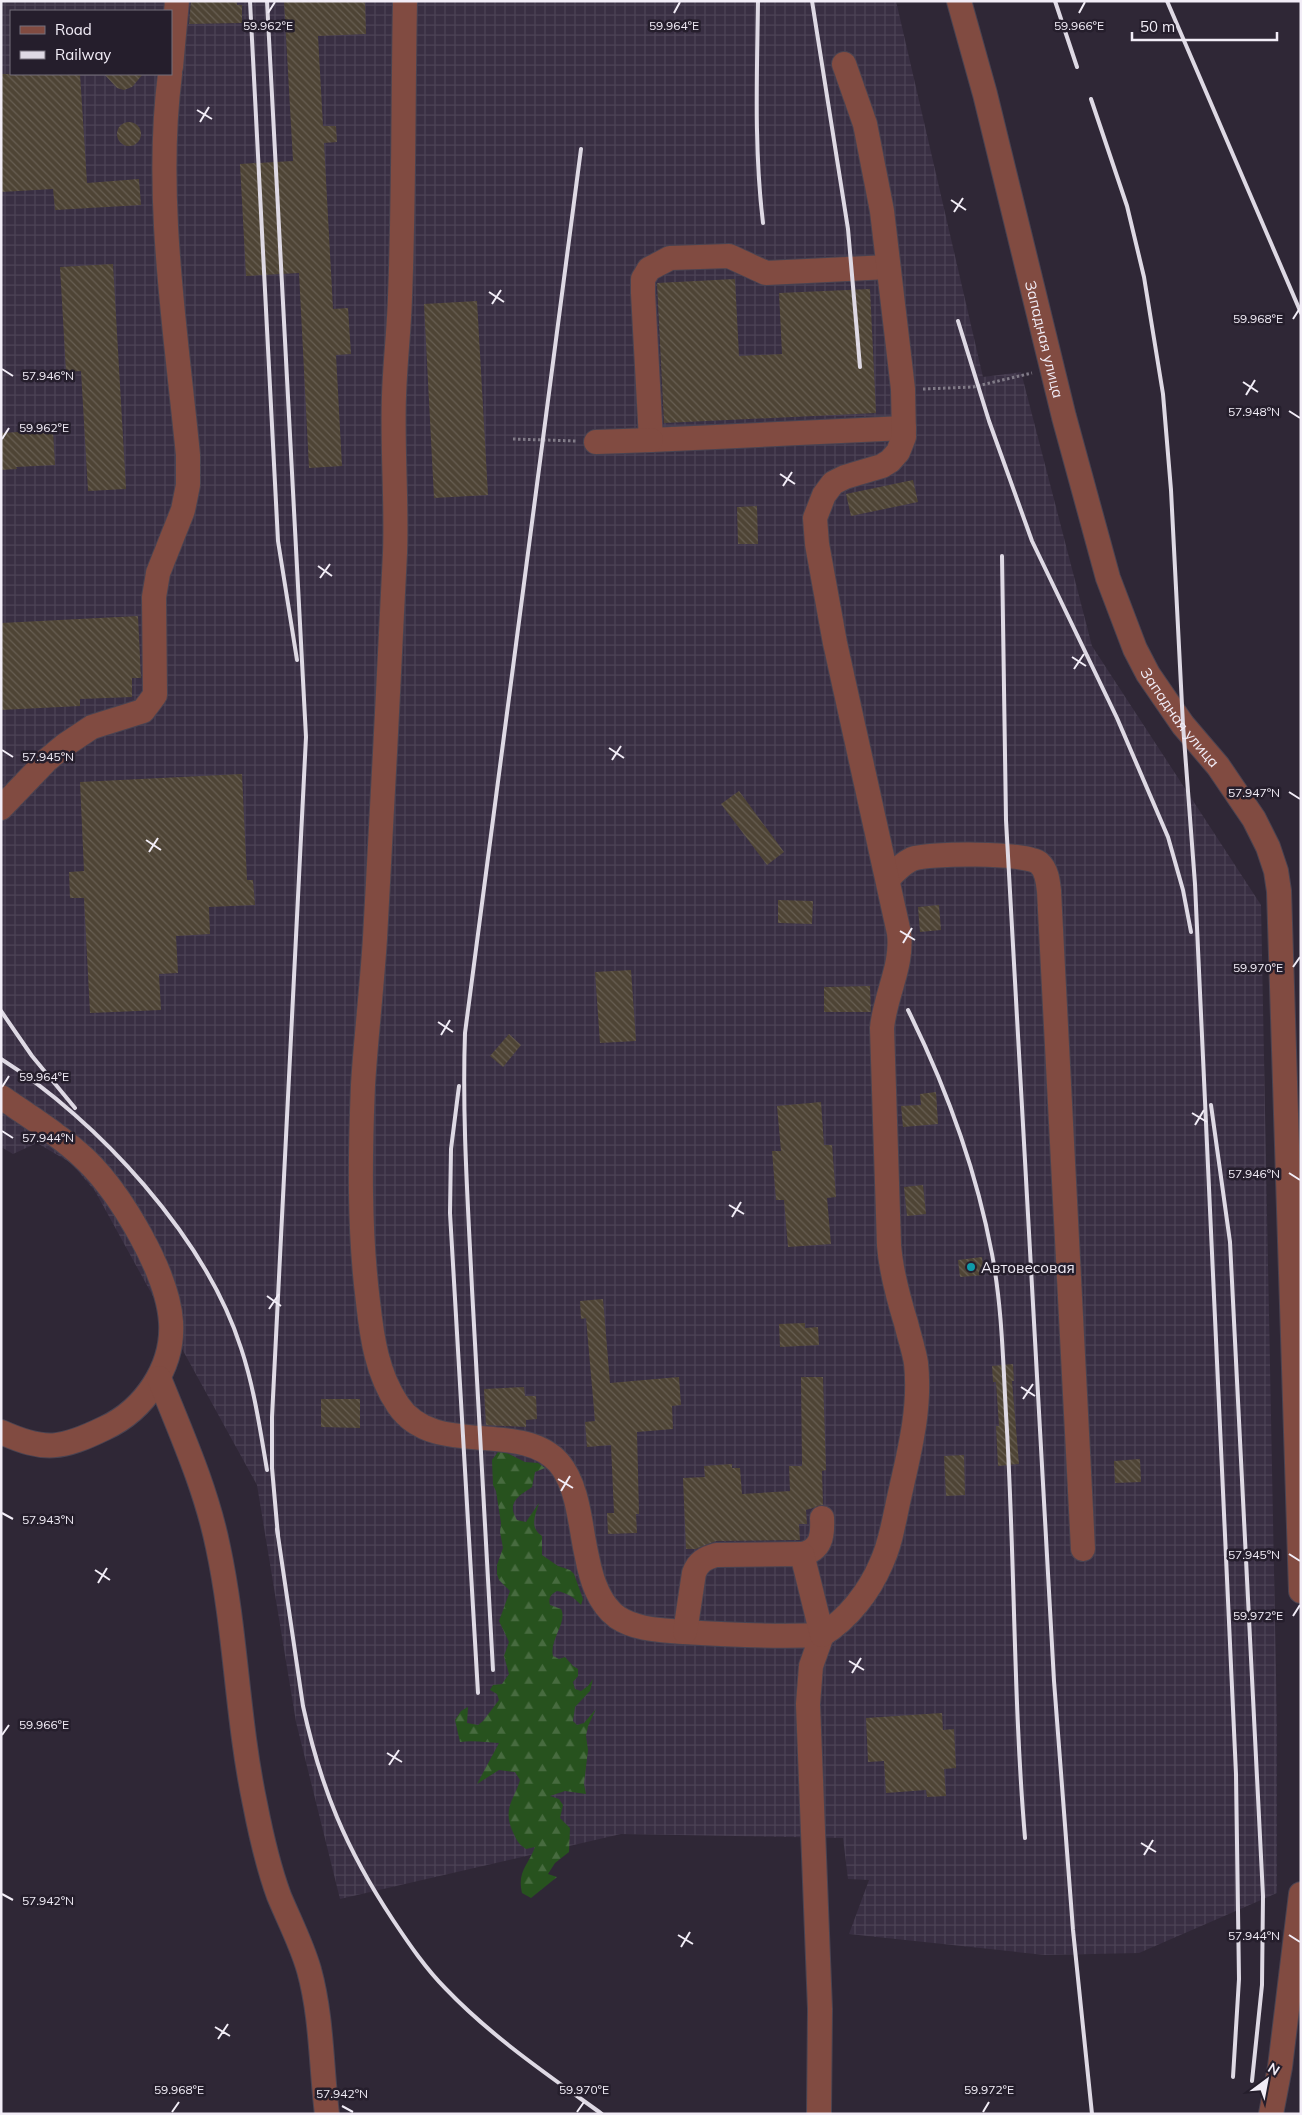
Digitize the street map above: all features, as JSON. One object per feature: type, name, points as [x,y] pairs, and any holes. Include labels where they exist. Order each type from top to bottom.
[{"type":"street","points":[[172,56],[177,1]]},
{"type":"street","points":[[405,1],[400,295],[394,398],[395,546],[374,944],[363,1085],[360,1187],[366,1282],[375,1353],[397,1404],[406,1416],[423,1427],[442,1434],[505,1441],[536,1447],[547,1452],[557,1461],[566,1473],[573,1488],[591,1577],[606,1606],[617,1617],[632,1624],[653,1629],[740,1636],[822,1635],[833,1628],[856,1604],[874,1578],[882,1562],[893,1524],[912,1438],[918,1398],[916,1361],[892,1274],[889,1245],[882,1028],[887,996],[898,965],[901,944],[835,643],[817,544],[816,518],[824,494],[833,483],[845,477],[882,466],[890,461],[898,452],[904,437],[903,390],[882,211],[865,124],[844,64]]},
{"type":"street","name":"Западная улица","points":[[959,1],[985,94],[1064,417],[1108,578],[1135,650],[1148,674],[1184,725],[1238,794],[1264,840],[1276,871],[1279,892],[1301,1591]]},
{"type":"street","points":[[1,808],[65,745],[92,727],[108,720],[143,711],[155,695],[153,622],[156,581],[164,552],[175,532],[183,510],[188,485],[188,455],[168,246],[165,136],[170,75]]},
{"type":"street","points":[[652,440],[643,293],[643,279],[649,269],[670,258],[730,256],[766,273],[888,267]]},
{"type":"street","points":[[596,442],[904,428]]},
{"type":"street","points":[[888,879],[900,866],[912,859],[924,856],[992,855],[1029,858],[1039,863],[1046,873],[1049,891],[1083,1548]]},
{"type":"street","points":[[1,1097],[64,1141],[104,1181],[142,1239],[166,1297],[171,1323],[168,1353],[159,1378],[130,1413],[111,1426],[71,1442],[47,1446],[27,1444],[1,1432]]},
{"type":"street","points":[[159,1378],[206,1497],[218,1548],[228,1604],[244,1743],[254,1802],[266,1854],[279,1894],[309,1969],[321,2034],[327,2114]]},
{"type":"street","points":[[684,1632],[694,1574],[697,1566],[702,1561],[716,1555],[802,1554],[813,1550],[818,1545],[822,1537],[822,1518]]},
{"type":"street","points":[[802,1554],[822,1635],[811,1666],[808,1704],[820,2009],[819,2114]]},
{"type":"street","points":[[1271,2114],[1280,2067],[1301,1894]]},
{"type":"path","points":[[903,390],[965,388],[1035,372]]},
{"type":"path","points":[[513,439],[596,442]]},
{"type":"shaded area","points":[[1,1],[896,1],[983,377],[1021,372],[1092,646],[1261,905],[1277,1725],[1277,1893],[1139,1953],[1045,1955],[849,1934],[869,1880],[848,1879],[843,1838],[621,1834],[340,1899],[296,1722],[257,1485],[95,1191],[71,1163],[37,1143],[13,1154],[1,1147]]},
{"type":"green space","points":[[503,1451],[525,1462],[538,1463],[545,1468],[535,1472],[532,1487],[523,1493],[513,1504],[514,1514],[517,1520],[526,1522],[539,1503],[534,1525],[535,1529],[542,1536],[542,1555],[574,1574],[583,1599],[581,1605],[570,1596],[557,1591],[550,1598],[550,1605],[561,1609],[563,1614],[552,1650],[553,1656],[559,1659],[565,1657],[578,1669],[578,1676],[573,1682],[575,1689],[581,1691],[593,1679],[590,1691],[575,1707],[573,1721],[577,1725],[584,1723],[596,1709],[588,1726],[586,1736],[588,1750],[584,1784],[586,1794],[565,1791],[550,1796],[559,1799],[563,1805],[560,1818],[570,1828],[569,1852],[555,1863],[548,1874],[557,1877],[531,1898],[522,1893],[521,1879],[535,1847],[526,1849],[519,1843],[512,1830],[509,1816],[510,1804],[520,1780],[515,1772],[499,1770],[477,1784],[499,1743],[460,1742],[455,1720],[461,1711],[468,1707],[467,1723],[478,1725],[483,1721],[499,1700],[497,1694],[490,1690],[493,1685],[502,1684],[509,1674],[504,1656],[509,1642],[499,1621],[510,1591],[499,1580],[497,1574],[497,1565],[503,1548],[496,1491],[493,1485],[492,1460],[498,1452]]},
{"type":"building","points":[[191,1],[237,1],[237,5],[242,5],[242,23],[189,24]]},
{"type":"building","points":[[284,1],[365,1],[366,34],[318,36],[323,126],[336,126],[337,142],[324,143],[333,309],[348,308],[351,354],[336,355],[342,466],[309,468],[299,273],[246,276],[240,164],[293,161]]},
{"type":"building","points":[[1,74],[80,75],[87,183],[139,179],[141,205],[55,210],[53,189],[1,192]]},
{"type":"building","points":[[105,75],[142,75],[132,87],[124,90],[117,88]]},
{"type":"building","points":[[129,122],[137,126],[141,134],[137,142],[129,146],[121,142],[117,134],[121,126]]},
{"type":"building","points":[[113,264],[126,489],[88,491],[81,371],[66,372],[60,267]]},
{"type":"building","points":[[735,279],[739,356],[782,354],[779,293],[870,289],[876,413],[664,423],[657,283]]},
{"type":"building","points":[[477,301],[488,495],[434,498],[424,304]]},
{"type":"building","points":[[53,430],[55,465],[16,467],[17,469],[1,470],[1,433]]},
{"type":"building","points":[[913,480],[918,502],[851,516],[846,494]]},
{"type":"building","points":[[757,506],[758,544],[738,544],[737,507]]},
{"type":"building","points":[[138,616],[141,678],[132,678],[132,697],[80,699],[80,706],[1,710],[1,623]]},
{"type":"building","points":[[242,774],[247,880],[253,880],[255,905],[209,907],[210,934],[176,936],[178,973],[159,974],[161,1010],[90,1013],[84,898],[70,898],[69,872],[84,871],[80,782]]},
{"type":"building","points":[[739,791],[784,852],[767,865],[721,804]]},
{"type":"building","points":[[778,900],[813,901],[812,924],[778,923]]},
{"type":"building","points":[[939,905],[941,930],[920,932],[918,907]]},
{"type":"building","points":[[631,970],[636,1041],[600,1043],[595,972]]},
{"type":"building","points":[[870,986],[871,1012],[824,1012],[824,987]]},
{"type":"building","points":[[509,1034],[521,1045],[503,1067],[490,1056]]},
{"type":"building","points":[[936,1092],[938,1124],[903,1127],[901,1106],[921,1105],[920,1094]]},
{"type":"building","points":[[821,1102],[824,1145],[832,1145],[836,1197],[827,1198],[831,1244],[788,1247],[784,1200],[776,1200],[772,1151],[781,1151],[777,1106]]},
{"type":"building","points":[[923,1185],[926,1214],[907,1216],[904,1187]]},
{"type":"building","name":"Автовесовая","points":[[982,1257],[984,1275],[960,1277],[958,1260]]},
{"type":"building","points":[[603,1299],[610,1383],[679,1377],[681,1405],[672,1406],[673,1429],[637,1432],[639,1514],[636,1514],[637,1533],[608,1534],[607,1513],[614,1513],[611,1445],[587,1447],[585,1422],[595,1421],[586,1318],[581,1319],[580,1301]]},
{"type":"building","points":[[805,1323],[805,1328],[818,1327],[819,1345],[780,1347],[779,1324]]},
{"type":"building","points":[[1013,1364],[1014,1381],[1012,1381],[1019,1464],[998,1466],[996,1426],[999,1426],[996,1382],[993,1382],[992,1366]]},
{"type":"building","points":[[801,1377],[823,1377],[826,1470],[822,1471],[823,1505],[806,1510],[807,1524],[799,1524],[800,1540],[716,1541],[696,1549],[686,1549],[683,1478],[705,1477],[704,1466],[732,1464],[732,1468],[740,1468],[742,1494],[790,1491],[789,1466],[802,1466]]},
{"type":"building","points":[[524,1387],[525,1396],[536,1396],[537,1419],[526,1420],[526,1427],[486,1425],[484,1389]]},
{"type":"building","points":[[321,1399],[360,1399],[360,1428],[321,1427]]},
{"type":"building","points":[[964,1455],[965,1495],[946,1496],[944,1456]]},
{"type":"building","points":[[1140,1459],[1141,1482],[1115,1483],[1114,1461]]},
{"type":"building","points":[[942,1713],[943,1730],[954,1729],[956,1768],[944,1769],[946,1796],[927,1797],[926,1790],[886,1793],[884,1761],[868,1762],[866,1718]]},
{"type":"railway","points":[[250,1],[278,541],[297,660]]},
{"type":"railway","points":[[267,1],[306,737],[272,1417],[272,1468],[278,1536]]},
{"type":"railway","points":[[758,1],[757,140],[763,223]]},
{"type":"railway","points":[[812,1],[848,229],[860,367]]},
{"type":"railway","points":[[1055,1],[1077,67]]},
{"type":"railway","points":[[1167,1],[1301,313]]},
{"type":"railway","points":[[1091,99],[1127,206],[1144,277],[1163,394],[1171,490],[1183,725],[1195,884],[1236,1774],[1239,1979],[1233,2077]]},
{"type":"railway","points":[[493,1670],[467,1193],[464,1097],[465,1033],[581,149]]},
{"type":"railway","points":[[958,321],[989,421],[1032,541],[1117,718],[1168,837],[1183,890],[1191,932]]},
{"type":"railway","points":[[1002,556],[1006,820],[1054,1681],[1073,1930],[1092,2114]]},
{"type":"railway","points":[[908,1010],[935,1069],[968,1160],[985,1222],[998,1294],[1009,1467],[1018,1732],[1025,1838]]},
{"type":"railway","points":[[1,1011],[32,1056],[75,1108]]},
{"type":"railway","points":[[1,1059],[38,1084],[75,1114],[110,1148],[144,1185],[175,1224],[202,1265],[225,1307],[246,1363],[267,1470]]},
{"type":"railway","points":[[459,1086],[451,1149],[450,1213],[478,1693]]},
{"type":"railway","points":[[1211,1105],[1230,1242],[1263,1896],[1262,1985],[1252,2081]]},
{"type":"railway","points":[[277,1529],[303,1706],[310,1736],[337,1818],[376,1894],[425,1965],[464,2007],[501,2039],[602,2114]]},
{"type":"place","name":"Автовесовая","points":[[971,1267]]}]
